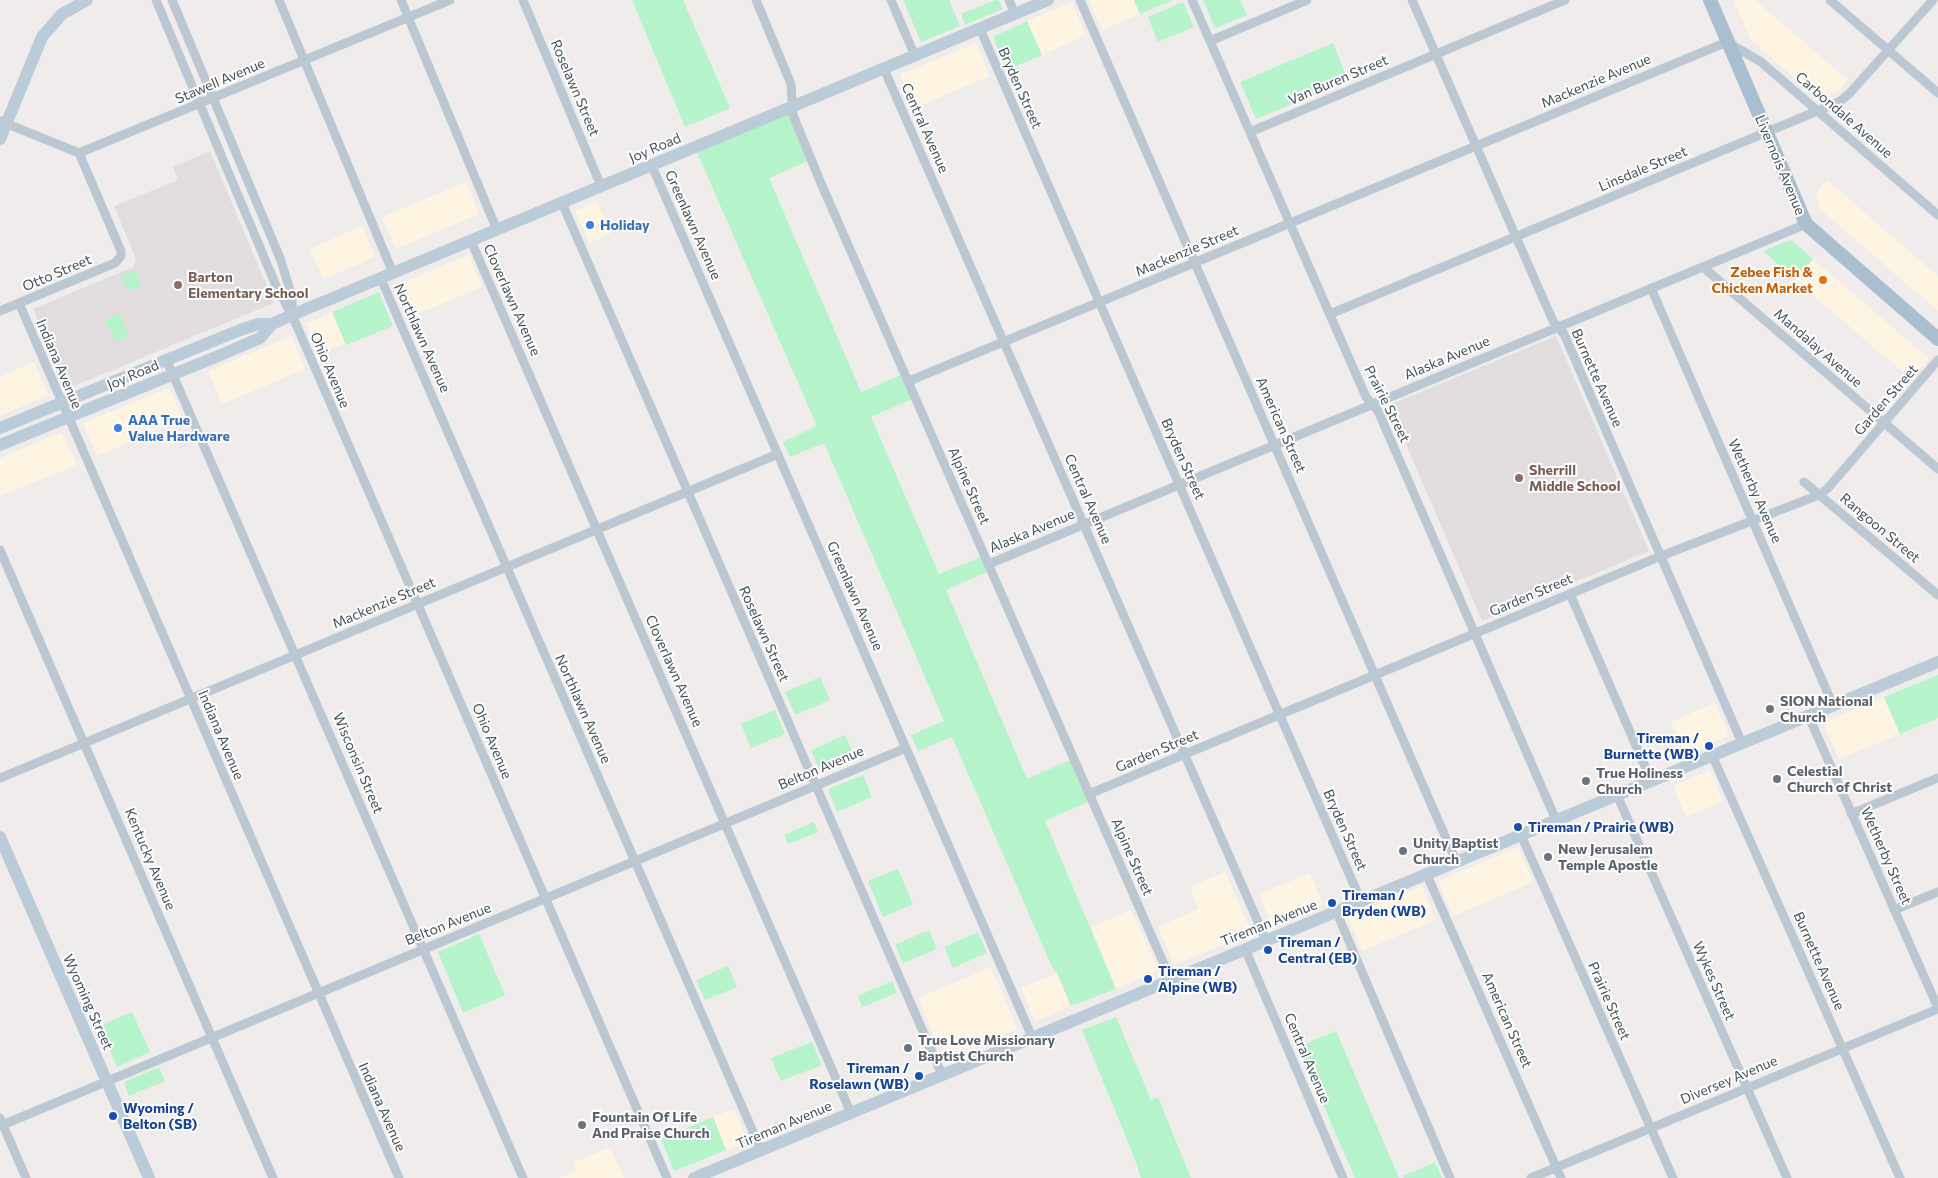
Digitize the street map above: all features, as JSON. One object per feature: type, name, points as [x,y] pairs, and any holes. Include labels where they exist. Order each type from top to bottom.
[{"type":"main road","name":"Livernois Avenue","points":[[1710,0],[1806,224],[1938,339]]},
{"type":"street","points":[[0,139],[3,122],[47,30],[62,14],[87,0]]},
{"type":"street","name":"Ohio Avenue","points":[[156,0],[244,210],[418,604],[666,1178]]},
{"type":"street","name":"Ohio Avenue","points":[[172,0],[258,204],[289,284],[292,315]]},
{"type":"street","name":"Northlawn Avenue","points":[[279,0],[393,273]]},
{"type":"street","name":"Cloverlawn Avenue","points":[[401,0],[497,230]]},
{"type":"street","name":"Stawell Avenue","points":[[79,153],[450,0]]},
{"type":"street","name":"Roselawn Street","points":[[523,0],[601,186]]},
{"type":"street","name":"Alpine Street","points":[[756,0],[791,84],[794,106],[793,115],[820,181],[1171,980]]},
{"type":"street","points":[[891,0],[915,56]]},
{"type":"street","points":[[1009,0],[1015,14]]},
{"type":"street","name":"Joy Road","points":[[0,428],[240,330],[258,324],[272,324],[1048,0]]},
{"type":"street","name":"American Street","points":[[1080,0],[1456,862]]},
{"type":"street","name":"Prairie Street","points":[[1192,0],[1366,398],[1378,411],[1556,820]]},
{"type":"street","points":[[1210,40],[1307,0]]},
{"type":"street","name":"Burnette Avenue","points":[[1412,0],[1553,321],[1564,334],[1742,743]]},
{"type":"street","name":"Van Buren Street","points":[[1250,132],[1565,0]]},
{"type":"street","points":[[1830,0],[1938,94]]},
{"type":"street","name":"Linsdale Street","points":[[1330,314],[1839,102],[1849,94],[1933,0]]},
{"type":"street","name":"Bryden Street","points":[[980,29],[1361,901]]},
{"type":"street","name":"Carbondale Avenue","points":[[1728,42],[1761,62],[1938,214]]},
{"type":"street","name":"Mackenzie Avenue","points":[[1476,146],[1728,42]]},
{"type":"street","name":"Central Avenue","points":[[884,69],[1266,940]]},
{"type":"street","points":[[3,122],[79,153]]},
{"type":"street","name":"Mackenzie Street","points":[[909,382],[1476,146]]},
{"type":"street","name":"Otto Street","points":[[0,312],[115,263],[121,256],[121,251],[79,153]]},
{"type":"street","name":"Greenlawn Avenue","points":[[652,166],[1032,1037]]},
{"type":"street","name":"Roselawn Street","points":[[562,203],[942,1075]]},
{"type":"street","points":[[244,210],[258,204]]},
{"type":"street","name":"Alaska Avenue","points":[[989,564],[1806,224]]},
{"type":"street","name":"Cloverlawn Avenue","points":[[471,241],[851,1113]]},
{"type":"street","name":"Mandalay Avenue","points":[[1703,267],[1938,469]]},
{"type":"street","name":"Northlawn Avenue","points":[[381,278],[761,1150]]},
{"type":"street","name":"Wetherby Avenue","points":[[1651,288],[1834,705]]},
{"type":"street","name":"Indiana Avenue","points":[[19,303],[399,1178]]},
{"type":"street","name":"Joy Road","points":[[0,445],[260,338],[272,324]]},
{"type":"street","name":"Wisconsin Street","points":[[166,359],[523,1178]]},
{"type":"street","name":"Garden Street","points":[[1089,794],[1661,556],[1819,495],[1828,488],[1938,360]]},
{"type":"street","name":"Mackenzie Street","points":[[0,778],[778,454]]},
{"type":"street","name":"Rangoon Street","points":[[1804,482],[1938,595]]},
{"type":"street","name":"Kentucky Avenue","points":[[0,550],[273,1178]]},
{"type":"street","points":[[1570,594],[1651,780]]},
{"type":"street","name":"Tireman Avenue","points":[[694,1178],[1938,662]]},
{"type":"street","name":"Wetherby Street","points":[[1808,715],[1938,1008]]},
{"type":"street","name":"Belton Avenue","points":[[1,1123],[906,748]]},
{"type":"street","name":"Burnette Avenue","points":[[1712,755],[1900,1178]]},
{"type":"street","points":[[1851,814],[1938,778]]},
{"type":"street","name":"Wykes Street","points":[[1617,795],[1787,1178]]},
{"type":"street","name":"Prairie Street","points":[[1521,835],[1673,1178]]},
{"type":"street","name":"Wyoming Street","points":[[0,837],[148,1178]]},
{"type":"street","name":"American Street","points":[[1426,873],[1562,1178]]},
{"type":"street","points":[[1894,910],[1938,892]]},
{"type":"street","points":[[1336,911],[1450,1178]]},
{"type":"street","name":"Central Avenue","points":[[1245,949],[1343,1178]]},
{"type":"street","name":"Diversey Avenue","points":[[1531,1178],[1938,1008]]},
{"type":"street","points":[[1,1123],[26,1178]]},
{"type":"shaded area","points":[[1089,0],[1134,0],[1140,14],[1102,30]]},
{"type":"shaded area","points":[[1734,0],[1755,0],[1848,80],[1837,92],[1820,100],[1750,39]]},
{"type":"shaded area","points":[[1072,2],[1086,35],[1042,55],[1027,21]]},
{"type":"shaded area","points":[[976,43],[990,76],[914,108],[900,75]]},
{"type":"shaded area","name":"Barton Elementary School","points":[[210,151],[274,303],[67,389],[33,309],[133,267],[136,259],[114,206],[178,180],[173,167]]},
{"type":"shaded area","points":[[1827,180],[1938,276],[1938,311],[1821,210],[1816,193]]},
{"type":"shaded area","points":[[466,182],[479,214],[396,249],[382,217]]},
{"type":"shaded area","points":[[597,201],[611,233],[589,243],[575,211]]},
{"type":"shaded area","points":[[362,226],[375,257],[323,279],[310,249]]},
{"type":"shaded area","points":[[469,255],[482,287],[408,318],[395,286]]},
{"type":"shaded area","points":[[1813,259],[1929,359],[1911,379],[1795,280]]},
{"type":"shaded area","points":[[332,312],[346,343],[319,355],[306,324]]},
{"type":"shaded area","points":[[291,336],[305,369],[222,404],[208,371]]},
{"type":"shaded area","name":"Sherrill Middle School","points":[[1556,336],[1649,551],[1482,621],[1389,405]]},
{"type":"shaded area","points":[[34,362],[48,395],[0,416],[0,377]]},
{"type":"shaded area","points":[[169,388],[183,419],[97,456],[83,423]]},
{"type":"shaded area","points":[[60,433],[63,435],[77,465],[0,496],[0,458]]},
{"type":"shaded area","points":[[1884,697],[1900,734],[1839,759],[1823,723]]},
{"type":"shaded area","points":[[1715,703],[1729,735],[1685,754],[1671,722]]},
{"type":"shaded area","points":[[1710,770],[1723,801],[1686,817],[1673,786]]},
{"type":"shaded area","points":[[1518,847],[1533,882],[1453,916],[1438,881]]},
{"type":"shaded area","points":[[1225,872],[1252,933],[1174,965],[1158,927],[1199,909],[1190,887]]},
{"type":"shaded area","points":[[1310,873],[1323,904],[1272,925],[1259,894]]},
{"type":"shaded area","points":[[1422,886],[1436,920],[1362,951],[1348,918]]},
{"type":"shaded area","points":[[1131,910],[1159,970],[1116,989],[1091,927]]},
{"type":"shaded area","points":[[991,967],[1017,1029],[945,1060],[918,998]]},
{"type":"shaded area","points":[[1057,973],[1071,1006],[1035,1021],[1021,988]]},
{"type":"shaded area","points":[[734,1109],[747,1141],[726,1150],[713,1117]]},
{"type":"shaded area","points":[[610,1147],[624,1178],[559,1178],[576,1171],[573,1163]]},
{"type":"green space","points":[[632,0],[683,0],[730,108],[685,127]]},
{"type":"green space","points":[[903,0],[949,0],[960,26],[921,42]]},
{"type":"green space","points":[[999,0],[1003,9],[965,25],[961,14]]},
{"type":"green space","points":[[1134,0],[1173,0],[1140,14]]},
{"type":"green space","points":[[1203,0],[1240,0],[1247,15],[1215,28]]},
{"type":"green space","points":[[1183,2],[1194,27],[1158,42],[1148,17]]},
{"type":"green space","points":[[1027,21],[1042,55],[1007,70],[993,37]]},
{"type":"green space","points":[[1333,43],[1348,80],[1256,119],[1240,82]]},
{"type":"green space","points":[[790,108],[813,159],[769,178],[861,392],[901,375],[912,399],[871,417],[939,574],[981,557],[987,572],[946,590],[1027,779],[1070,760],[1088,802],[1045,821],[1116,989],[1071,1006],[1057,973],[1052,967],[952,737],[918,751],[911,735],[944,721],[824,443],[790,457],[783,442],[817,426],[695,148]]},
{"type":"green space","points":[[1791,240],[1813,259],[1795,280],[1763,251]]},
{"type":"green space","points":[[135,270],[141,286],[128,292],[121,276]]},
{"type":"green space","points":[[379,292],[393,326],[346,345],[332,312]]},
{"type":"green space","points":[[119,313],[130,336],[116,342],[105,320]]},
{"type":"green space","points":[[1938,675],[1938,718],[1900,734],[1884,697]]},
{"type":"green space","points":[[820,677],[830,700],[795,715],[785,692]]},
{"type":"green space","points":[[775,710],[785,734],[751,748],[741,724]]},
{"type":"green space","points":[[845,735],[855,758],[820,772],[811,750]]},
{"type":"green space","points":[[863,775],[872,797],[837,812],[828,789]]},
{"type":"green space","points":[[814,822],[818,832],[788,844],[784,835]]},
{"type":"green space","points":[[898,869],[913,904],[883,917],[868,881]]},
{"type":"green space","points":[[929,930],[937,949],[903,963],[895,945]]},
{"type":"green space","points":[[978,932],[987,953],[953,968],[944,947]]},
{"type":"green space","points":[[479,934],[505,995],[463,1013],[438,952]]},
{"type":"green space","points":[[728,966],[737,987],[705,1000],[696,980]]},
{"type":"green space","points":[[892,981],[897,993],[862,1007],[858,996]]},
{"type":"green space","points":[[132,1012],[150,1052],[117,1067],[99,1026]]},
{"type":"green space","points":[[1116,1017],[1151,1100],[1158,1097],[1191,1178],[1141,1178],[1082,1030]]},
{"type":"green space","points":[[1336,1031],[1399,1178],[1355,1178],[1298,1047]]},
{"type":"green space","points":[[812,1042],[822,1065],[781,1081],[771,1058]]},
{"type":"green space","points":[[159,1067],[165,1081],[129,1096],[124,1082]]},
{"type":"green space","points":[[713,1117],[726,1150],[674,1171],[661,1139]]},
{"type":"green space","points":[[1435,1162],[1442,1178],[1404,1178],[1403,1176]]},
{"type":"place","name":"Holiday","points":[[590,225]]},
{"type":"place","name":"Zebee Fish & Chicken Market","points":[[1823,280]]},
{"type":"place","name":"Barton Elementary School","points":[[178,285]]},
{"type":"place","name":"AAA True Value Hardware","points":[[118,428]]},
{"type":"place","name":"Sherrill Middle School","points":[[1519,478]]},
{"type":"place","name":"SION National Church","points":[[1770,709]]},
{"type":"place","name":"Tireman / Burnette (WB)","points":[[1709,746]]},
{"type":"place","name":"Celestial Church of Christ","points":[[1777,779]]},
{"type":"place","name":"True Holiness Church","points":[[1586,781]]},
{"type":"place","name":"Tireman / Prairie (WB)","points":[[1518,827]]},
{"type":"place","name":"Unity Baptist Church","points":[[1403,851]]},
{"type":"place","name":"New Jerusalem Temple Apostle","points":[[1548,857]]},
{"type":"place","name":"Tireman / Bryden (WB)","points":[[1332,903]]},
{"type":"place","name":"Tireman / Central (EB)","points":[[1268,950]]},
{"type":"place","name":"Tireman / Alpine (WB)","points":[[1148,979]]},
{"type":"place","name":"True Love Missionary Baptist Church","points":[[908,1048]]},
{"type":"place","name":"Tireman / Roselawn (WB)","points":[[919,1076]]},
{"type":"place","name":"Wyoming / Belton (SB)","points":[[113,1116]]},
{"type":"place","name":"Fountain Of Life And Praise Church","points":[[582,1125]]}]
